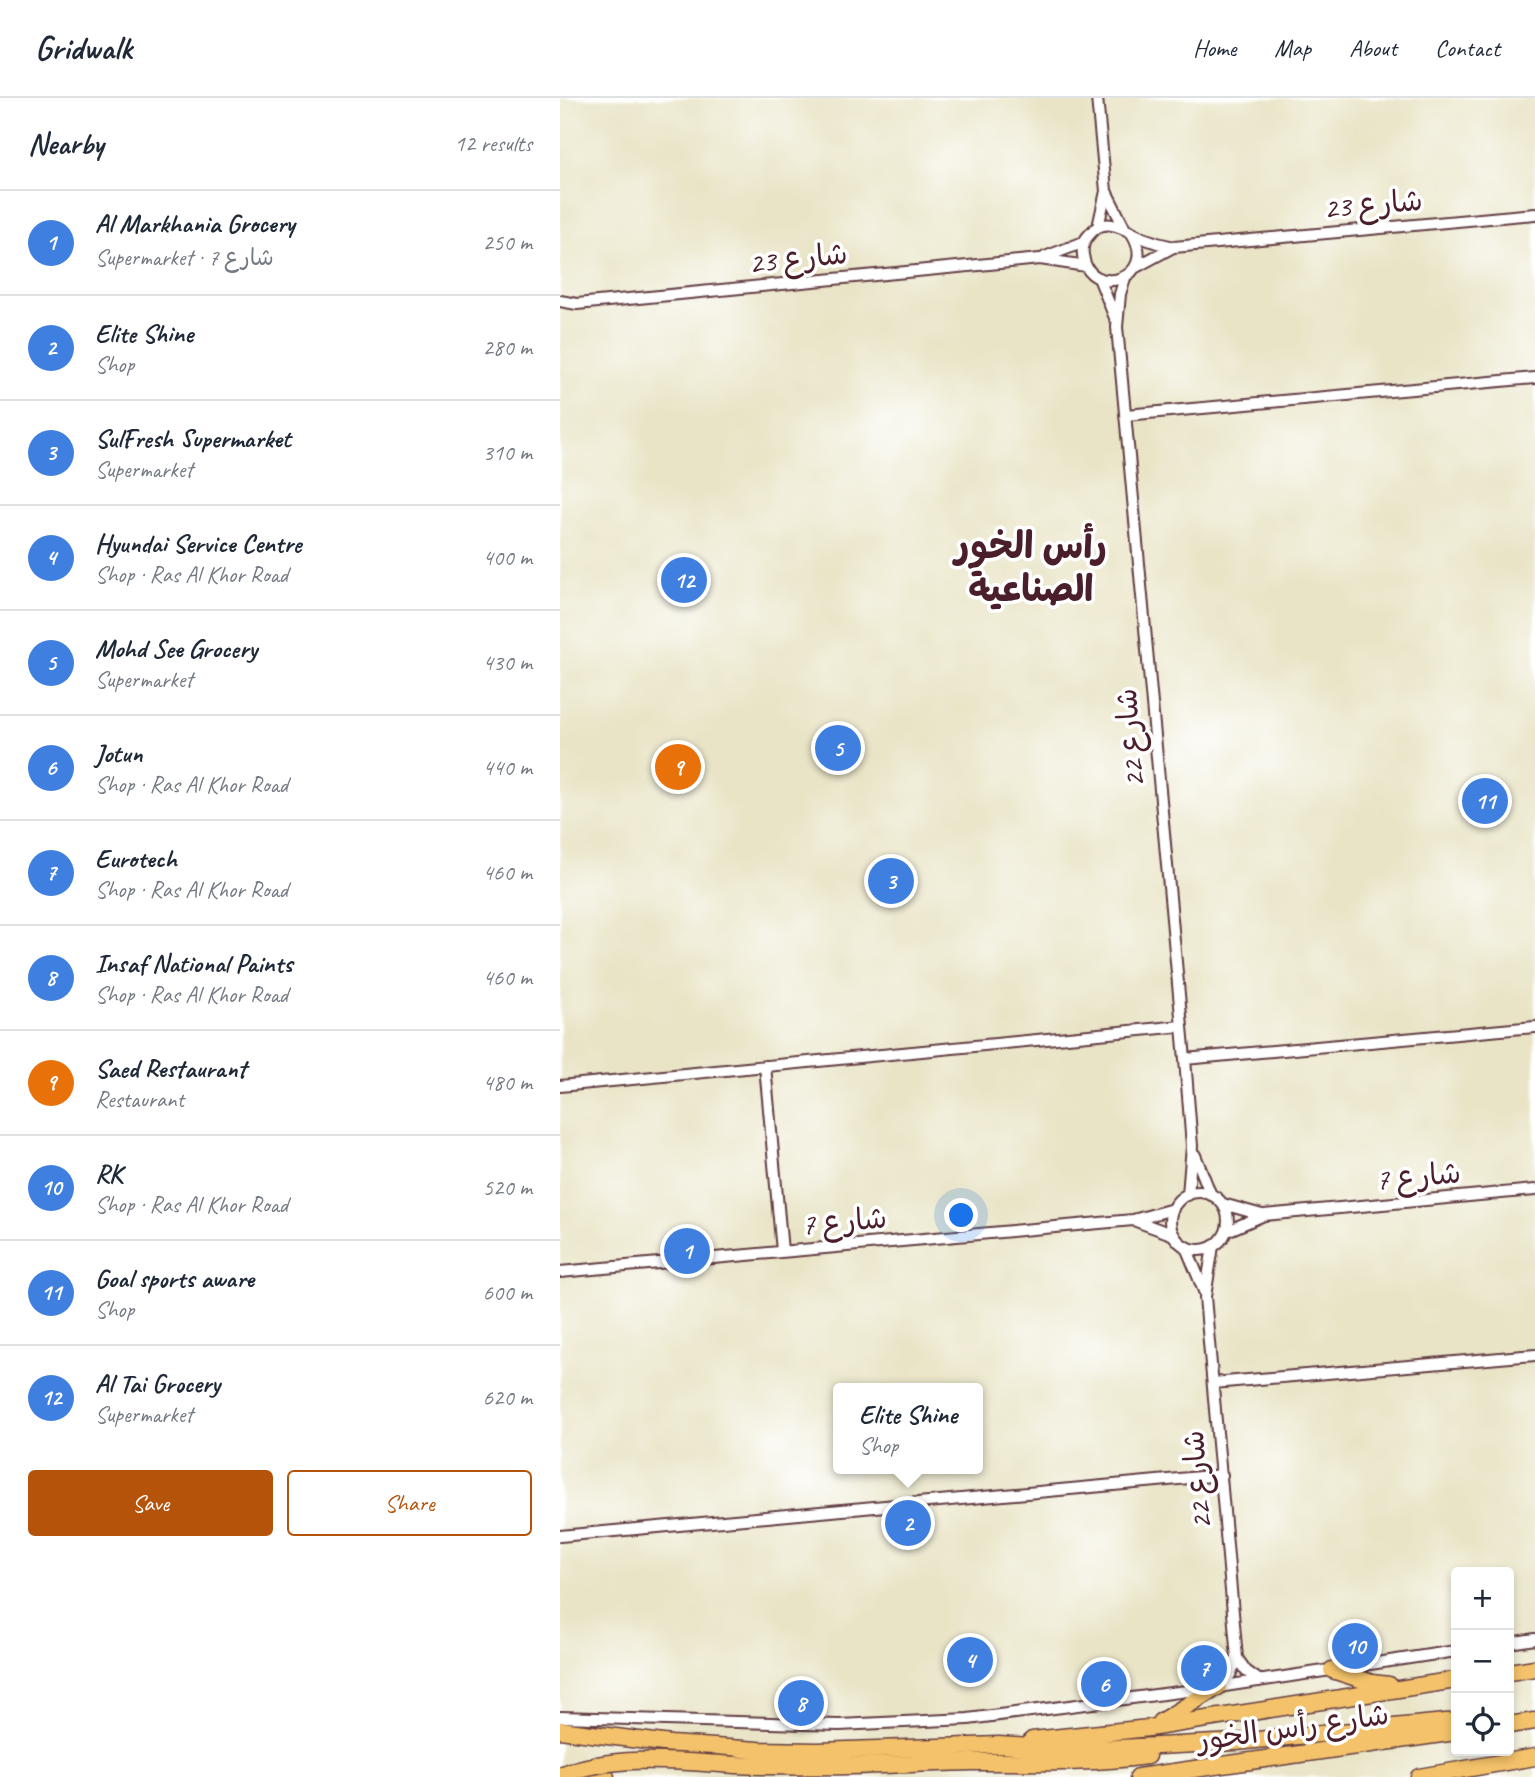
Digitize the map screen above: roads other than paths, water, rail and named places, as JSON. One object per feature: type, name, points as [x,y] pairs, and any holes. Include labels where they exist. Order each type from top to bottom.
[{"type":"highway","points":[[1514,1671],[1535,1668]]},
{"type":"highway","points":[[1332,1670],[1378,1684],[1424,1680],[1451,1681]]},
{"type":"highway","points":[[560,1731],[671,1744],[787,1751],[999,1745],[1149,1728],[1451,1681]]},
{"type":"highway","points":[[1149,1728],[1218,1687]]},
{"type":"highway","points":[[999,1745],[1079,1750],[1236,1742],[1451,1721]]},
{"type":"highway","points":[[1514,1723],[1535,1721]]},
{"type":"highway","name":"شارع رأس الخور","points":[[1138,1777],[1451,1733]]},
{"type":"highway","points":[[560,1742],[671,1744]]},
{"type":"highway","points":[[560,1775],[595,1765],[636,1760],[818,1767],[1076,1762],[1138,1757],[1236,1742]]},
{"type":"highway","points":[[1419,1777],[1535,1757]]},
{"type":"highway","points":[[560,1768],[606,1777]]},
{"type":"street","points":[[1097,98],[1105,191],[1098,227],[1084,242],[1082,250],[1086,266],[1099,278],[1116,281],[1125,278],[1136,267],[1138,242],[1127,230],[1105,191]]},
{"type":"street","name":"شارع 23","points":[[1127,230],[1144,239],[1174,247],[1535,214]]},
{"type":"street","points":[[1098,227],[1115,225],[1127,230]]},
{"type":"street","name":"شارع 23","points":[[1040,259],[1084,242]]},
{"type":"street","name":"شارع 23","points":[[1136,267],[1174,247]]},
{"type":"street","name":"شارع 23","points":[[561,301],[577,304],[1040,259],[1086,266]]},
{"type":"street","name":"شارع 22","points":[[1099,278],[1117,327]]},
{"type":"street","name":"شارع 22","points":[[1125,278],[1117,327],[1185,1059],[1192,1146],[1188,1195]]},
{"type":"street","points":[[1126,415],[1535,378]]},
{"type":"street","points":[[560,1086],[1182,1026]]},
{"type":"street","points":[[1185,1059],[1535,1027]]},
{"type":"street","points":[[765,1066],[782,1251]]},
{"type":"street","name":"شارع 22","points":[[1192,1146],[1211,1195]]},
{"type":"street","name":"شارع 7","points":[[1227,1231],[1264,1215],[1535,1190]]},
{"type":"street","points":[[1133,1220],[1174,1235],[1186,1247],[1204,1250],[1213,1246],[1227,1231],[1228,1222],[1223,1204],[1211,1195],[1196,1192],[1179,1200],[1173,1209],[1171,1226],[1174,1235]]},
{"type":"street","name":"شارع 7","points":[[1223,1204],[1264,1215]]},
{"type":"street","points":[[1133,1220],[1173,1209]]},
{"type":"street","name":"شارع 7","points":[[560,1272],[1133,1220]]},
{"type":"street","name":"شارع 22","points":[[1205,1297],[1213,1246]]},
{"type":"street","name":"شارع 22","points":[[1186,1247],[1205,1297],[1237,1658]]},
{"type":"street","points":[[1213,1383],[1535,1354]]},
{"type":"street","points":[[560,1536],[1222,1475]]},
{"type":"street","points":[[1514,1642],[1535,1639]]},
{"type":"street","points":[[560,1717],[874,1725],[968,1719],[1218,1687],[1451,1652]]},
{"type":"street","points":[[1237,1658],[1245,1671],[1260,1681]]},
{"type":"street","points":[[1218,1687],[1230,1675],[1237,1658]]},
{"type":"place","name":"Al Tai Grocery","points":[[684,580]]},
{"type":"place","name":"Mohd See Grocery","points":[[838,748]]},
{"type":"place","name":"Saed Restaurant","points":[[678,767]]},
{"type":"place","name":"Goal sports aware","points":[[1485,801]]},
{"type":"place","name":"SulFresh Supermarket","points":[[891,881]]},
{"type":"place","name":"Al Markhania Grocery","points":[[687,1251]]},
{"type":"place","name":"Elite Shine","points":[[908,1523]]},
{"type":"place","name":"RK","points":[[1355,1646]]},
{"type":"place","name":"Hyundai Service Centre","points":[[970,1660]]},
{"type":"place","name":"Eurotech","points":[[1204,1668]]},
{"type":"place","name":"Jotun","points":[[1104,1684]]},
{"type":"place","name":"Insaf National Paints","points":[[801,1703]]},
{"type":"district","name":"رأس الخور الصناعية","points":[[1031,566]]}]
